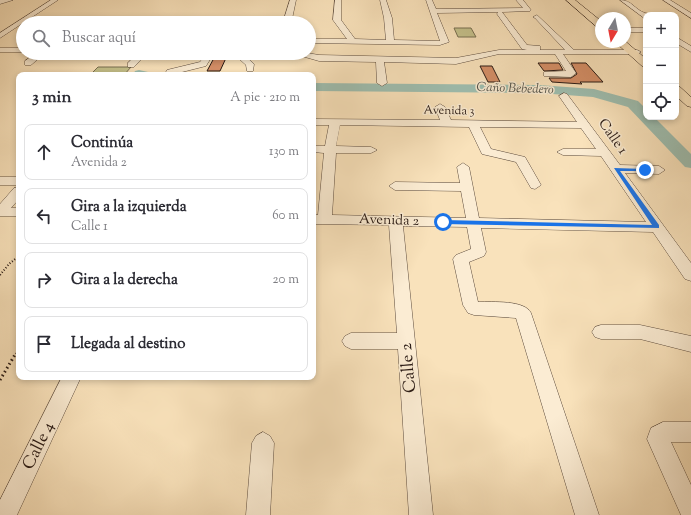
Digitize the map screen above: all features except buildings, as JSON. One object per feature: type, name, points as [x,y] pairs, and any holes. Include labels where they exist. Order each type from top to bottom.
[{"type":"main road","points":[[570,0],[595,21]]},
{"type":"main road","points":[[575,0],[595,17]]},
{"type":"main road","points":[[628,48],[643,58]]},
{"type":"main road","points":[[630,48],[643,61]]},
{"type":"main road","points":[[679,88],[691,98]]},
{"type":"main road","points":[[679,93],[691,103]]},
{"type":"street","points":[[1,3],[10,0]]},
{"type":"street","points":[[28,16],[47,0]]},
{"type":"street","points":[[31,16],[55,0]]},
{"type":"street","points":[[38,16],[62,0]]},
{"type":"street","points":[[289,16],[293,0]]},
{"type":"street","points":[[338,0],[336,20],[352,41]]},
{"type":"street","points":[[383,0],[388,18],[390,42]]},
{"type":"street","points":[[316,41],[445,42],[435,11],[429,0]]},
{"type":"street","points":[[435,11],[528,10],[519,0]]},
{"type":"street","points":[[622,0],[643,15]]},
{"type":"street","points":[[666,0],[691,16]]},
{"type":"street","points":[[500,14],[524,47],[634,52]]},
{"type":"street","points":[[679,15],[691,16]]},
{"type":"street","points":[[537,17],[569,49]]},
{"type":"street","points":[[0,29],[16,25]]},
{"type":"street","points":[[0,36],[8,26]]},
{"type":"street","points":[[0,42],[16,27]]},
{"type":"street","points":[[631,30],[643,30]]},
{"type":"street","points":[[679,41],[691,50]]},
{"type":"street","points":[[316,56],[340,59],[450,60],[472,59],[499,52],[557,52],[569,49]]},
{"type":"street","points":[[0,50],[16,50]]},
{"type":"street","points":[[547,74],[571,74],[557,52]]},
{"type":"street","points":[[340,59],[340,65],[343,67],[372,67]]},
{"type":"street","points":[[380,59],[382,83]]},
{"type":"street","points":[[500,59],[563,60]]},
{"type":"street","points":[[28,63],[32,60]]},
{"type":"street","points":[[131,65],[136,60]]},
{"type":"street","points":[[170,72],[203,64],[206,60]]},
{"type":"street","points":[[245,60],[250,64],[250,69]]},
{"type":"street","points":[[450,60],[455,72]]},
{"type":"street","name":"Calle 1","points":[[564,96],[657,227],[689,269]]},
{"type":"street","points":[[440,107],[447,124]]},
{"type":"street","name":"Avenida 3","points":[[316,122],[585,125]]},
{"type":"street","points":[[319,218],[335,123]]},
{"type":"street","points":[[473,124],[486,152],[521,160],[535,185]]},
{"type":"street","points":[[316,149],[370,150]]},
{"type":"street","points":[[563,152],[605,153]]},
{"type":"street","points":[[464,167],[479,252],[461,259],[471,305],[474,308],[520,311],[524,313],[587,515]]},
{"type":"street","points":[[616,169],[659,170]]},
{"type":"street","points":[[0,181],[16,181]]},
{"type":"street","points":[[395,186],[467,187]]},
{"type":"street","points":[[0,212],[16,194]]},
{"type":"street","points":[[0,212],[16,212]]},
{"type":"street","name":"Avenida 2","points":[[319,218],[657,227]]},
{"type":"street","name":"Calle 2","points":[[396,221],[421,515]]},
{"type":"street","points":[[601,332],[640,332],[691,344]]},
{"type":"street","points":[[352,341],[406,341]]},
{"type":"street","name":"Calle 4","points":[[6,515],[71,380]]},
{"type":"street","points":[[691,432],[663,432],[658,435],[658,439],[691,510]]},
{"type":"street","points":[[258,515],[263,443]]},
{"type":"street","points":[[0,515],[6,515]]},
{"type":"path","points":[[0,275],[8,264],[16,258]]},
{"type":"path","points":[[0,380],[16,353]]},
{"type":"shaded area","points":[[454,28],[471,28],[476,37],[458,37]]},
{"type":"shaded area","points":[[98,67],[131,67],[127,72],[93,72]]},
{"type":"waterway","name":"Caño Bebedero","points":[[316,87],[539,89],[594,93],[633,104],[691,163]]},
{"type":"route","points":[[443,222],[657,227],[616,169],[645,170]]}]
